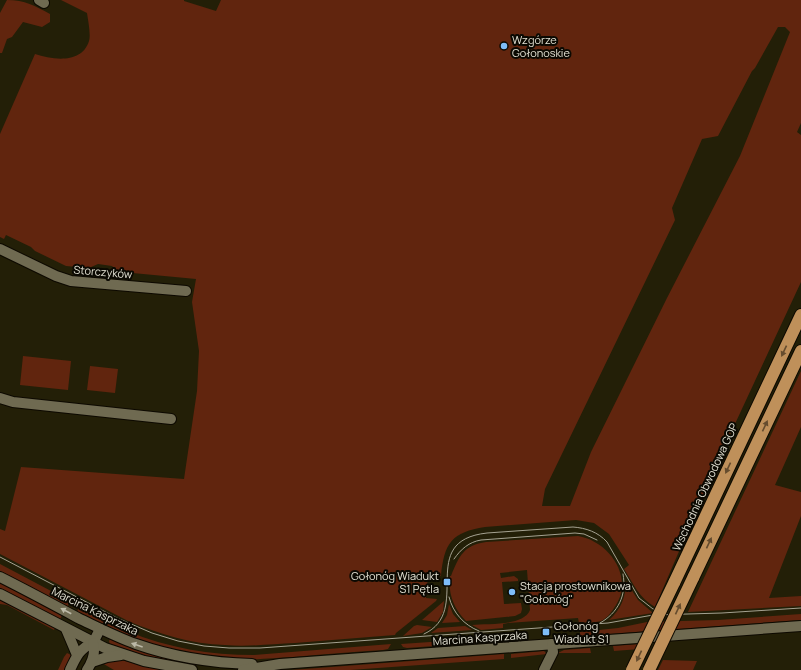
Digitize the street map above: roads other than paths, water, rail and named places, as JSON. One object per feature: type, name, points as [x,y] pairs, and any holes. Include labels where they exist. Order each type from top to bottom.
[{"type":"highway","name":"Wschodnia Obwodowa GOP","points":[[632,670],[801,315]]},
{"type":"highway","points":[[649,670],[801,351]]},
{"type":"street","name":"Storczyków","points":[[0,249],[56,276],[71,281],[186,291]]},
{"type":"street","points":[[0,398],[13,402],[171,419]]},
{"type":"street","name":"Marcina Kasprzaka","points":[[0,576],[100,629],[134,644],[184,658],[235,664],[280,664],[801,626]]},
{"type":"street","points":[[0,594],[93,643],[154,663],[192,670]]},
{"type":"street","points":[[66,629],[77,655]]},
{"type":"street","points":[[70,670],[77,655],[85,646],[93,643],[100,629]]},
{"type":"street","points":[[90,666],[96,650],[93,643]]},
{"type":"street","points":[[544,670],[553,652],[552,644]]},
{"type":"street","points":[[90,666],[112,656],[123,654]]},
{"type":"street","name":"Marcina Kasprzaka","points":[[243,670],[280,664]]},
{"type":"tram line","points":[[424,634],[438,623],[445,610],[449,562],[454,549],[466,539],[487,533],[573,527],[592,531],[607,542],[639,598],[653,609],[663,612]]},
{"type":"tram line","points":[[454,559],[466,546],[481,540],[575,533],[584,534],[597,540]]},
{"type":"tram line","points":[[0,557],[117,618],[152,633],[178,641],[204,646],[229,648],[260,648],[608,623],[653,615],[722,613],[801,608]]},
{"type":"tram line","points":[[600,623],[612,614],[620,603],[624,589],[623,574]]},
{"type":"tram line","points":[[449,597],[453,608],[460,618],[479,631]]},
{"type":"place","name":"Wzgórze Gołonoskie","points":[[504,46]]},
{"type":"place","name":"Gołonóg Wiadukt S1 Pętla","points":[[447,582]]},
{"type":"place","name":"Stacja prostownikowa \"Gołonóg\"","points":[[512,592]]},
{"type":"place","name":"Gołonóg Wiadukt S1","points":[[546,632]]}]
